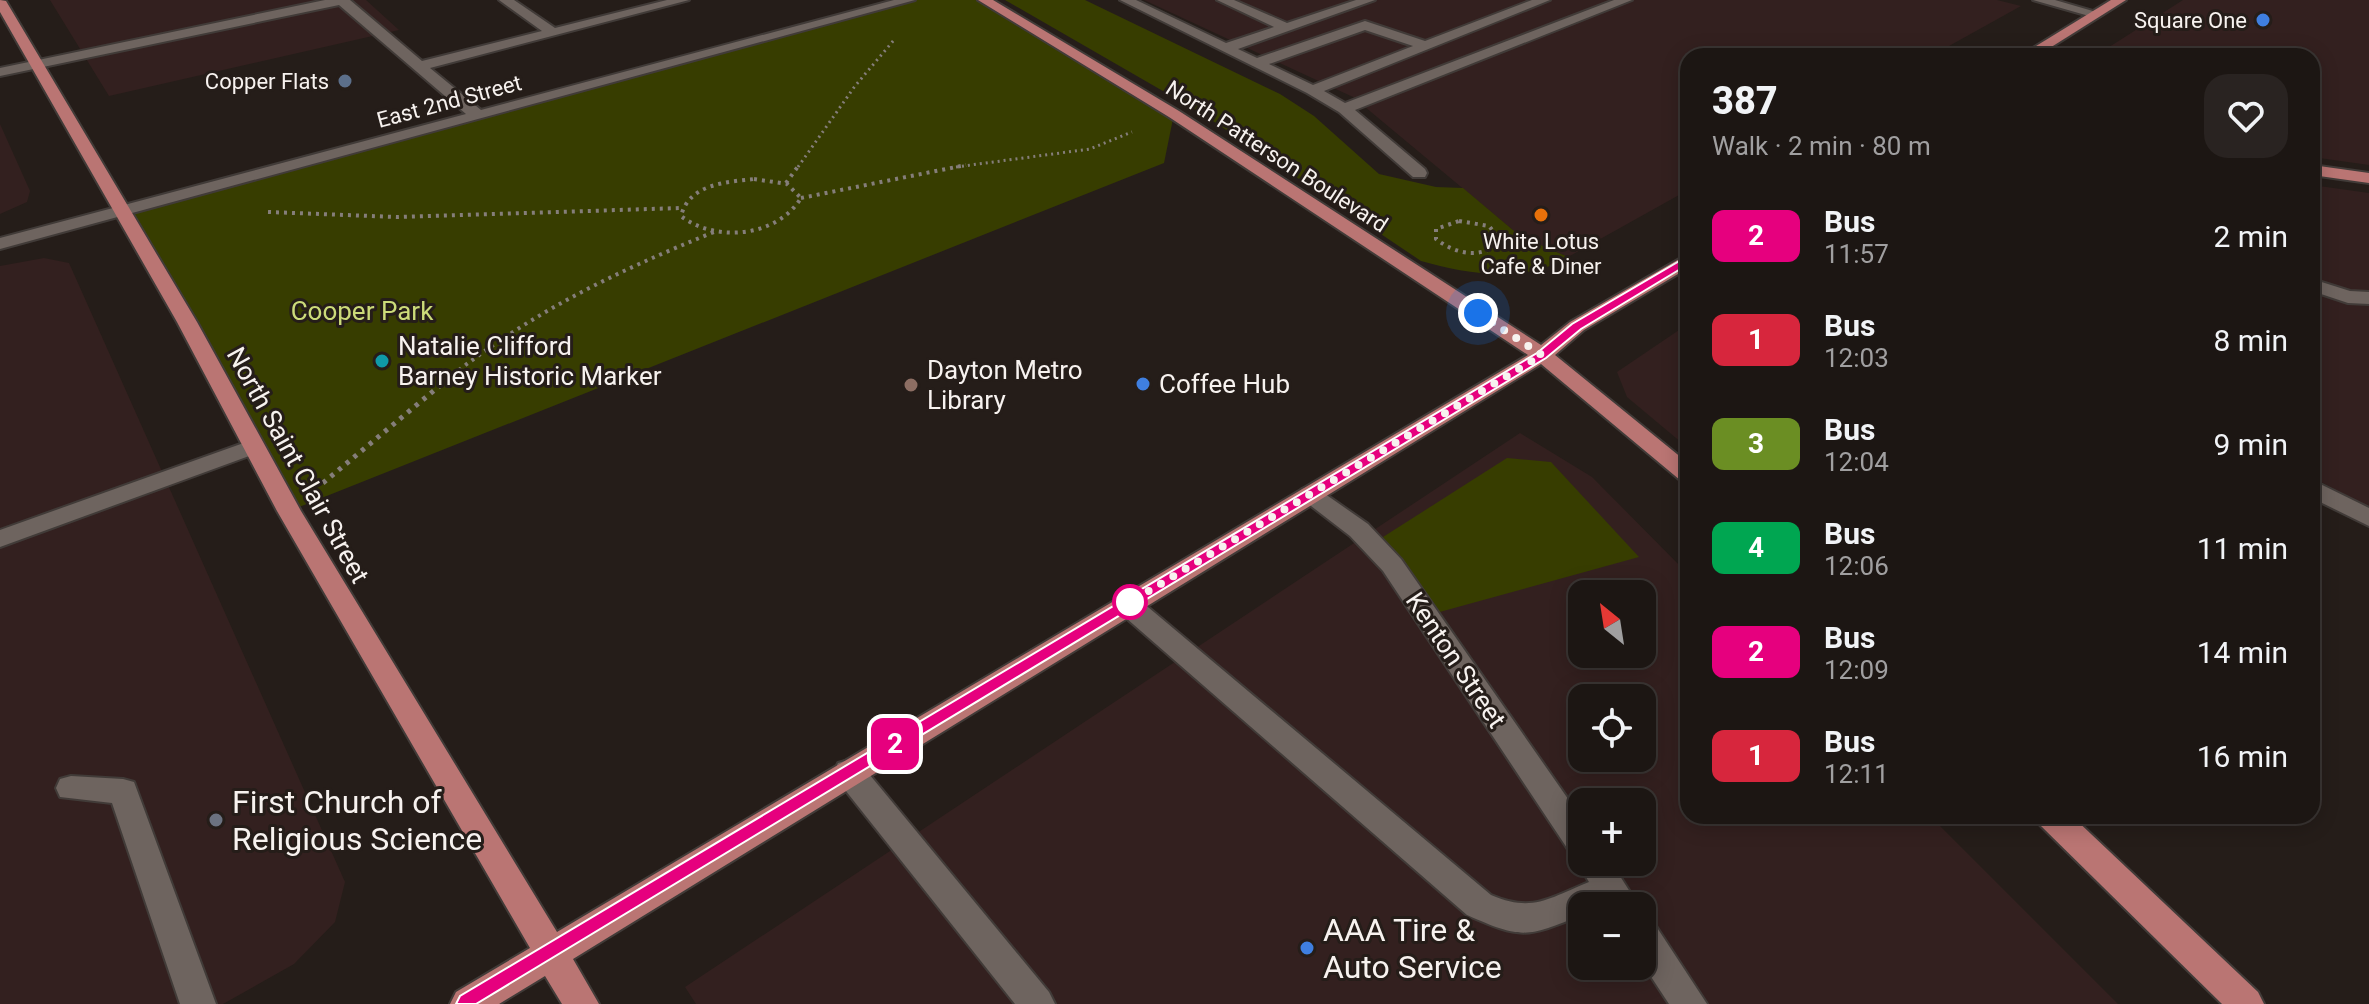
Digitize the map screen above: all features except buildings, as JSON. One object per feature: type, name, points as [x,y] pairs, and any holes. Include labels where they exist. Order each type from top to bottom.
[{"type":"main road","name":"North Patterson Boulevard","points":[[984,0],[1174,114],[1542,355],[1680,468]]},
{"type":"main road","points":[[2040,48],[2120,0]]},
{"type":"main road","name":"North Saint Clair Street","points":[[0,1],[187,322],[289,511],[553,952],[581,1004]]},
{"type":"main road","points":[[2320,171],[2369,178]]},
{"type":"main road","points":[[468,1004],[1542,355],[1577,326],[1680,265]]},
{"type":"main road","points":[[2059,824],[2246,1004]]},
{"type":"street","points":[[0,72],[343,0],[478,116]]},
{"type":"street","points":[[505,0],[553,33]]},
{"type":"street","points":[[419,66],[683,0]]},
{"type":"street","name":"East 2nd Street","points":[[0,244],[909,0]]},
{"type":"street","points":[[1126,0],[1312,90],[1344,109],[1419,173]]},
{"type":"street","points":[[1223,0],[1287,28]]},
{"type":"street","points":[[1226,48],[1369,0]]},
{"type":"street","points":[[1312,90],[1544,0]]},
{"type":"street","points":[[1344,109],[1626,0]]},
{"type":"street","points":[[2039,0],[2096,14]]},
{"type":"street","points":[[1257,63],[1365,25],[1426,46]]},
{"type":"street","points":[[2320,288],[2348,297],[2369,298]]},
{"type":"street","points":[[0,539],[252,447]]},
{"type":"street","points":[[2320,492],[2369,518]]},
{"type":"street","name":"Kenton Street","points":[[1310,494],[1359,530],[1392,565],[1568,824]]},
{"type":"street","points":[[1127,604],[1479,905],[1511,919],[1531,920],[1609,885]]},
{"type":"street","points":[[849,772],[1037,1004]]},
{"type":"street","points":[[71,788],[123,791],[198,1004]]},
{"type":"street","points":[[1656,955],[1689,1004]]},
{"type":"path","points":[[786,183],[855,86],[893,41],[905,32]]},
{"type":"path","points":[[801,198],[989,160],[1090,149],[1174,114]]},
{"type":"path","points":[[754,179],[786,183],[797,190],[801,198],[798,207],[773,224],[734,232],[714,232],[688,224],[681,216],[688,199],[716,185],[754,179]]},
{"type":"path","points":[[209,188],[230,211],[397,217],[682,208]]},
{"type":"path","points":[[1449,222],[1479,223],[1500,236],[1497,246],[1481,252],[1459,251],[1441,244],[1434,234],[1436,229],[1449,222]]},
{"type":"path","points":[[289,511],[475,358],[566,298],[647,259],[714,232]]},
{"type":"shaded area","points":[[50,0],[366,0],[399,30],[109,96]]},
{"type":"shaded area","points":[[1144,0],[1997,0],[2021,6],[1945,48],[1680,48],[1680,194],[1568,257],[1520,236],[1353,97]]},
{"type":"shaded area","points":[[2183,0],[2369,0],[2369,165],[2320,158],[2320,48],[2108,48]]},
{"type":"shaded area","points":[[0,124],[30,191],[27,202],[0,214]]},
{"type":"shaded area","points":[[2320,186],[2369,193],[2369,508],[2320,481]]},
{"type":"shaded area","points":[[44,258],[69,263],[345,882],[335,922],[294,964],[223,1004],[0,1004],[0,266]]},
{"type":"shaded area","points":[[1680,329],[1680,441],[1627,397],[1617,372]]},
{"type":"shaded area","points":[[1520,433],[1592,477],[1680,566],[1680,824],[1938,824],[2118,1004],[696,1004],[685,987]]},
{"type":"green space","name":"Cooper Park","points":[[909,0],[984,0],[1174,114],[1164,163],[289,511],[122,211]]},
{"type":"green space","points":[[1005,0],[1085,0],[1280,94],[1314,116],[1379,174],[1436,187],[1463,188],[1520,236],[1568,257],[1533,271],[1515,274],[1476,273],[1421,261],[1201,113]]},
{"type":"green space","points":[[1507,458],[1551,462],[1639,557],[1436,613],[1383,537]]},
{"type":"bus line","name":"2","points":[[468,1004],[1542,355],[1577,326],[1680,265]]},
{"type":"place","name":"Square One","points":[[2263,20]]},
{"type":"place","name":"Copper Flats","points":[[345,81]]},
{"type":"place","name":"White Lotus Cafe & Diner","points":[[1541,215]]},
{"type":"place","name":"Natalie Clifford Barney Historic Marker","points":[[382,361]]},
{"type":"place","name":"Coffee Hub","points":[[1143,384]]},
{"type":"place","name":"Dayton Metro Library","points":[[911,385]]},
{"type":"place","name":"First Church of Religious Science","points":[[216,820]]},
{"type":"place","name":"AAA Tire & Auto Service","points":[[1307,948]]},
{"type":"route","points":[[1130,602],[1127,604],[1542,355],[1478,313]]}]
